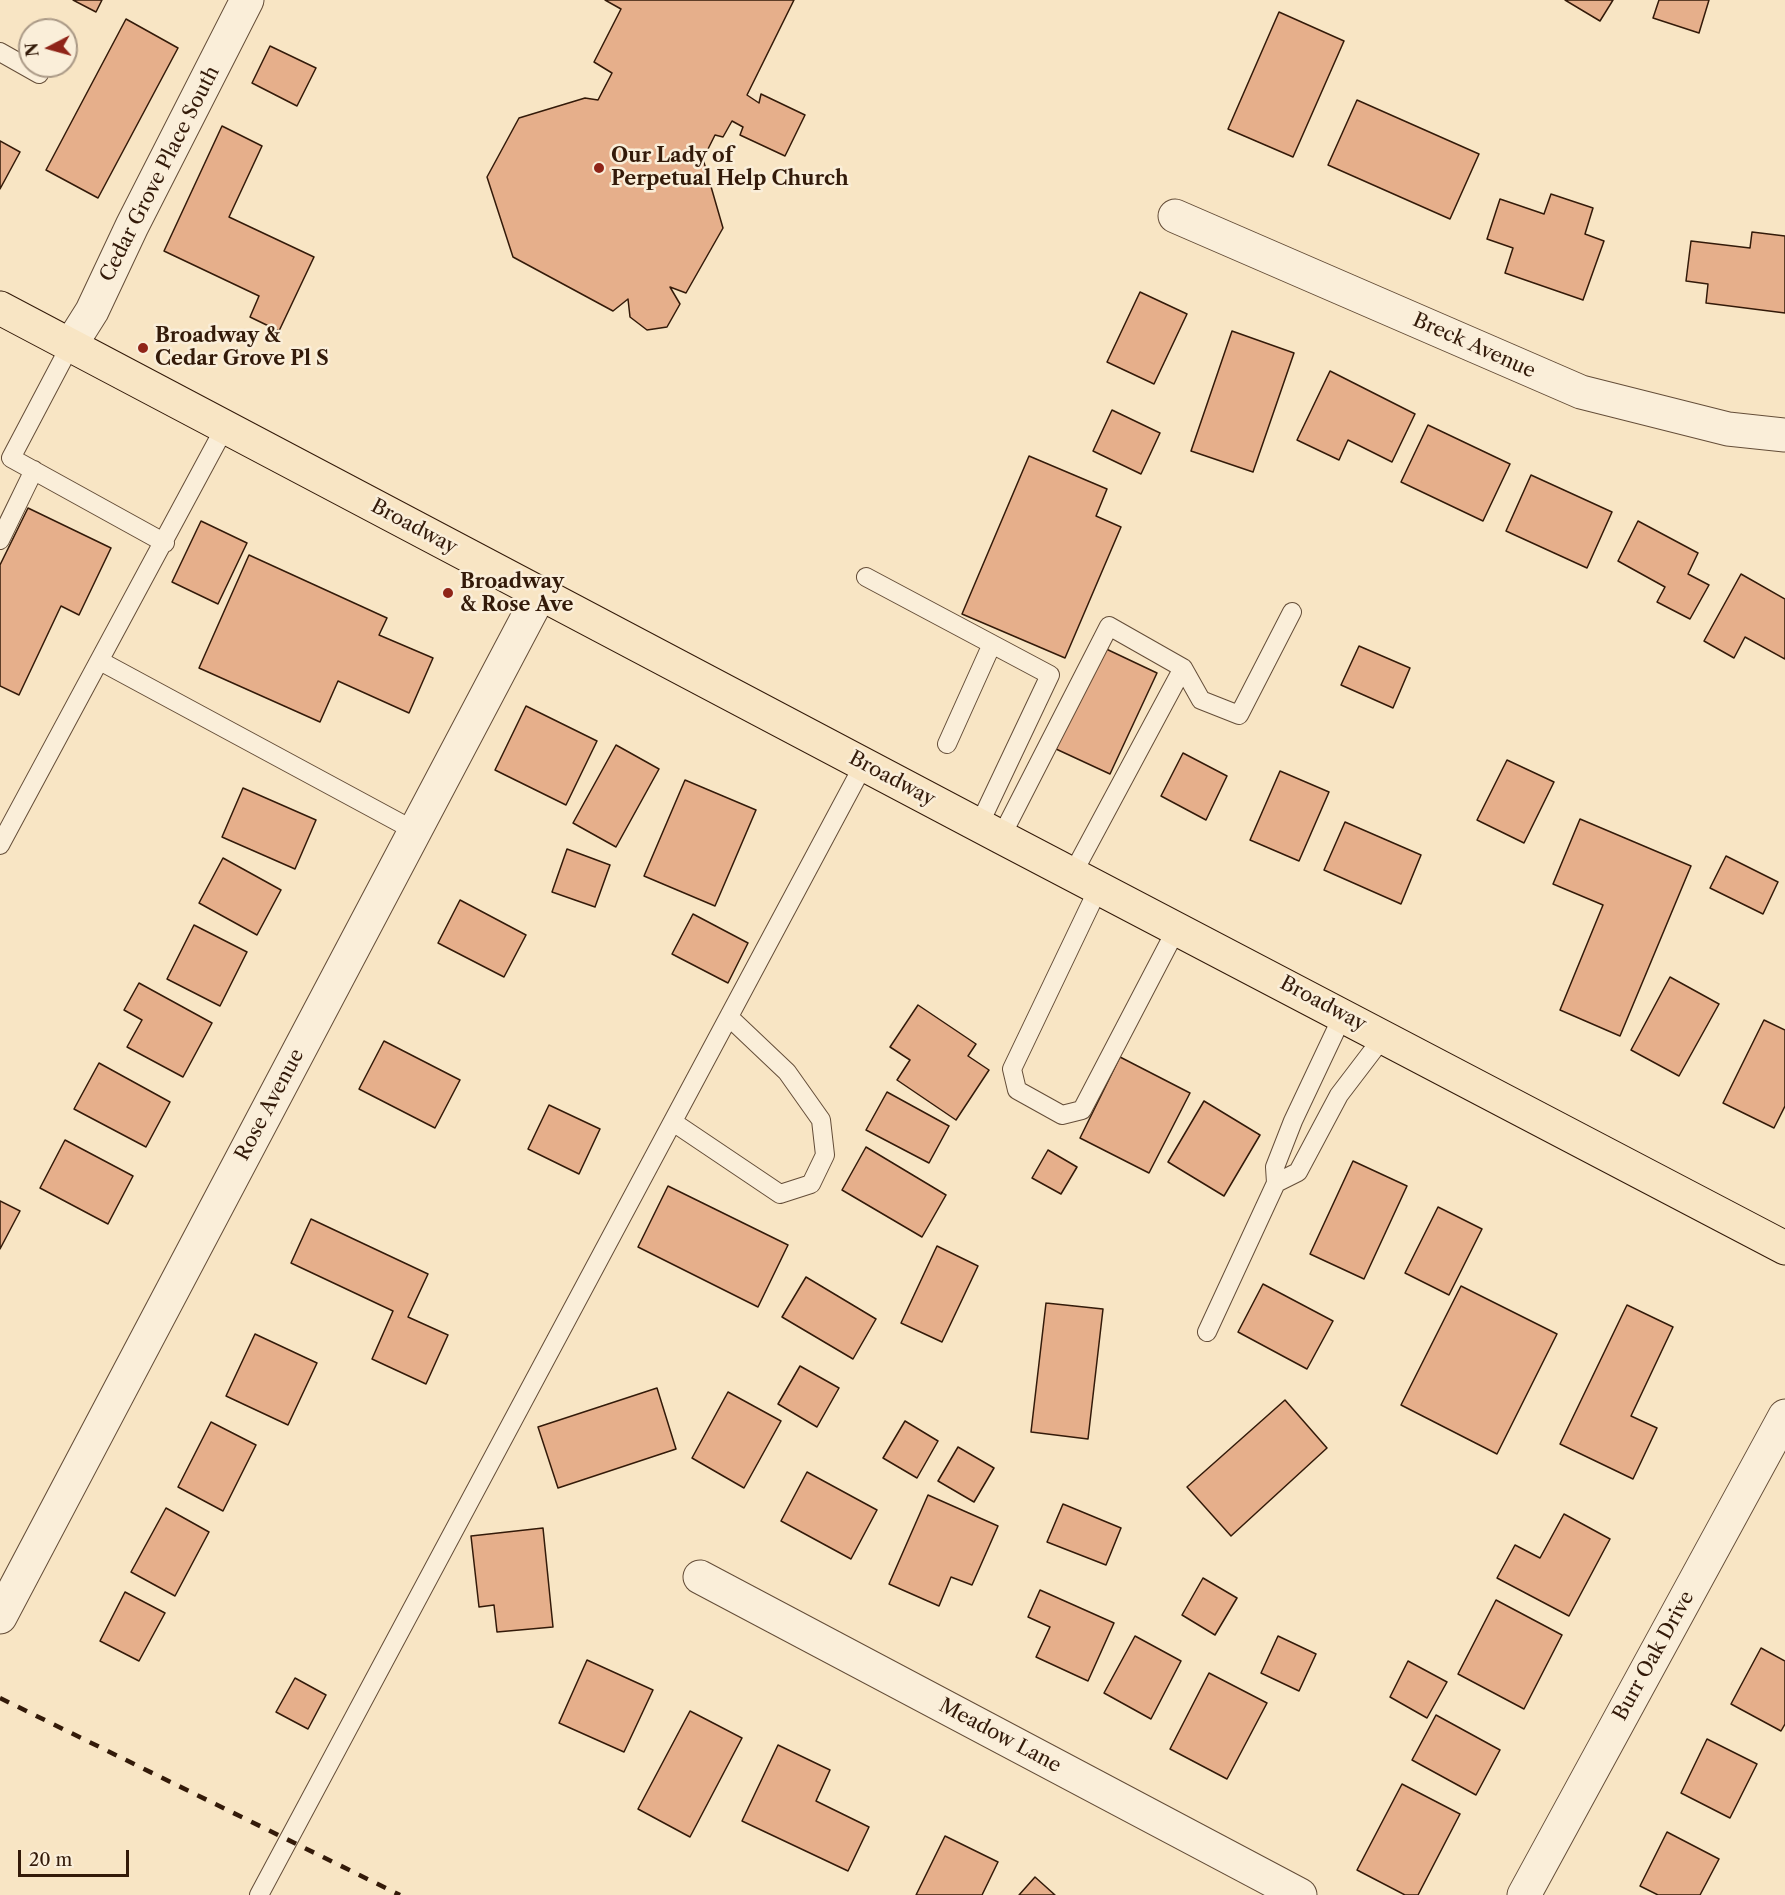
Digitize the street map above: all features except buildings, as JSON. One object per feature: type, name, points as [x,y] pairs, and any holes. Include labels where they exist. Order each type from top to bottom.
[{"type":"main road","name":"Broadway","points":[[0,308],[1785,1248]]},
{"type":"street","name":"Cedar Grove Place South","points":[[70,346],[92,311],[132,226],[247,0]]},
{"type":"street","name":"Breck Avenue","points":[[1175,216],[1581,392],[1728,429],[1785,435]]},
{"type":"street","name":"Rose Avenue","points":[[0,1617],[540,594]]},
{"type":"street","name":"Burr Oak Drive","points":[[1524,1895],[1785,1416]]},
{"type":"street","name":"Meadow Lane","points":[[700,1577],[1300,1895]]},
{"type":"lane","points":[[0,52],[18,62]]},
{"type":"lane","points":[[70,346],[11,458],[165,543]]},
{"type":"lane","points":[[0,845],[165,543],[225,427]]},
{"type":"lane","points":[[0,540],[34,470]]},
{"type":"lane","points":[[866,577],[1050,675],[990,831]]},
{"type":"lane","points":[[990,831],[1109,626],[1183,668],[1201,700],[1239,715],[1292,612]]},
{"type":"lane","points":[[947,744],[992,644]]},
{"type":"lane","points":[[100,661],[415,831]]},
{"type":"lane","points":[[1177,928],[1082,1110],[1062,1115],[1017,1090],[1012,1069],[1086,880],[1183,668]]},
{"type":"lane","points":[[259,1895],[864,764]]},
{"type":"lane","points":[[1207,1332],[1276,1183],[1275,1167],[1293,1121],[1343,1015]]},
{"type":"lane","points":[[673,1122],[780,1194],[811,1184],[825,1155],[821,1120],[787,1072],[729,1017]]},
{"type":"lane","points":[[1276,1183],[1298,1172],[1339,1095],[1384,1036]]},
{"type":"railway","points":[[0,1698],[400,1895]]},
{"type":"place","name":"Our Lady of Perpetual Help Church","points":[[599,168]]},
{"type":"place","name":"Broadway & Cedar Grove Pl S","points":[[143,348]]},
{"type":"place","name":"Broadway & Rose Ave","points":[[448,593]]}]
